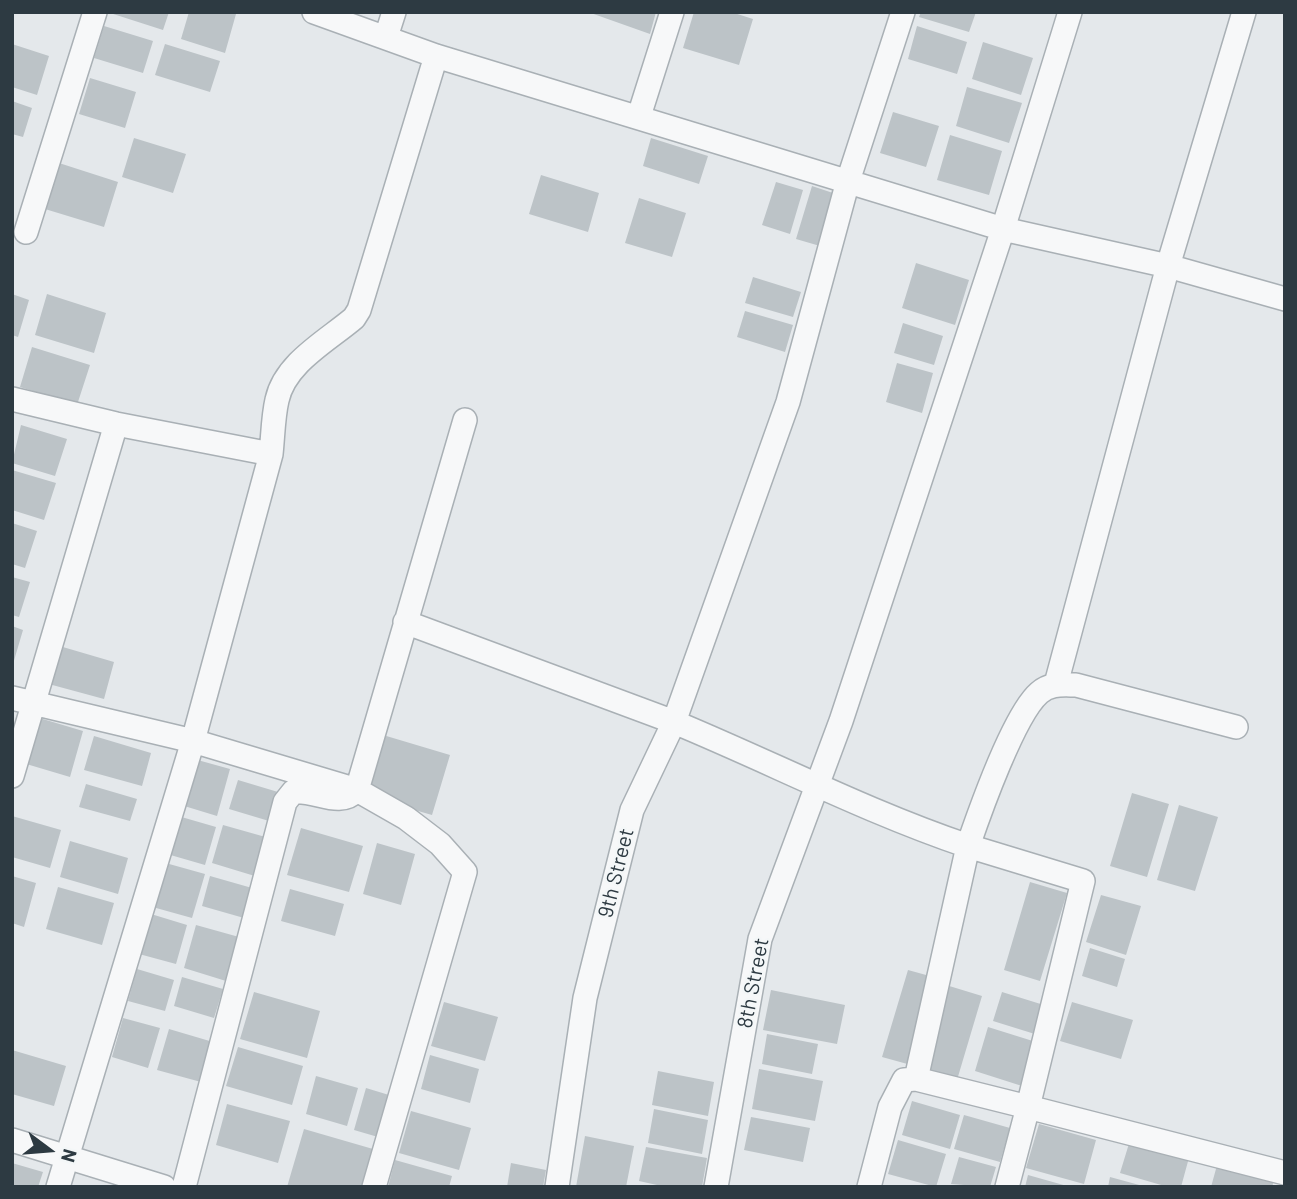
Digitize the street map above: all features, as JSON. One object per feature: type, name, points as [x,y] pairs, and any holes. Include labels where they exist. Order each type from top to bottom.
[{"type":"street","points":[[26,232],[95,12]]},
{"type":"street","points":[[314,12],[436,56],[1003,229],[1168,266],[1285,299]]},
{"type":"street","points":[[386,37],[394,12]]},
{"type":"street","points":[[639,116],[672,12]]},
{"type":"street","name":"9th Street","points":[[557,1187],[586,998],[632,810],[674,722],[788,402],[848,181],[903,12]]},
{"type":"street","name":"8th Street","points":[[716,1187],[760,939],[818,787],[1003,229],[1070,12]]},
{"type":"street","points":[[1056,684],[1168,266],[1244,12]]},
{"type":"street","points":[[58,1187],[193,741],[271,454],[277,398],[286,378],[307,356],[354,318],[359,310],[436,56]]},
{"type":"street","points":[[12,399],[117,424],[271,454]]},
{"type":"street","points":[[184,1187],[285,802],[293,792],[305,790],[341,800],[350,798],[357,790],[465,420]]},
{"type":"street","points":[[12,776],[117,424]]},
{"type":"street","points":[[405,622],[674,722],[919,829],[1083,881],[1007,1187]]},
{"type":"street","points":[[916,1079],[968,846],[984,800],[1021,719],[1040,692],[1056,684],[1076,685],[1236,727]]},
{"type":"street","points":[[12,698],[193,741],[357,790],[406,818],[440,844],[465,872],[374,1187]]},
{"type":"street","points":[[869,1187],[898,1086],[904,1080],[916,1079],[1285,1173]]},
{"type":"street","points":[[12,1140],[164,1187]]},
{"type":"building","points":[[107,12],[169,12],[163,30]]},
{"type":"building","points":[[189,12],[236,14],[225,53],[181,39]]},
{"type":"building","points":[[588,12],[656,12],[650,34]]},
{"type":"building","points":[[694,12],[731,12],[753,19],[739,65],[683,48]]},
{"type":"building","points":[[921,12],[976,12],[969,32],[919,17]]},
{"type":"building","points":[[104,26],[153,41],[143,73],[94,58]]},
{"type":"building","points":[[917,26],[967,42],[957,74],[908,59]]},
{"type":"building","points":[[983,42],[1033,58],[1021,95],[972,79]]},
{"type":"building","points":[[12,44],[49,56],[37,95],[12,87]]},
{"type":"building","points":[[165,44],[220,61],[210,92],[155,75]]},
{"type":"building","points":[[90,78],[136,92],[125,128],[79,114]]},
{"type":"building","points":[[967,87],[1022,103],[1009,143],[956,126]]},
{"type":"building","points":[[12,101],[32,108],[23,137],[12,134]]},
{"type":"building","points":[[893,112],[939,126],[926,167],[880,153]]},
{"type":"building","points":[[950,135],[1002,151],[989,195],[937,180]]},
{"type":"building","points":[[134,138],[186,154],[173,193],[122,177]]},
{"type":"building","points":[[651,138],[708,156],[699,184],[643,166]]},
{"type":"building","points":[[59,163],[118,182],[104,227],[45,209]]},
{"type":"building","points":[[541,175],[599,193],[588,232],[529,214]]},
{"type":"building","points":[[776,182],[803,190],[790,234],[762,225]]},
{"type":"building","points":[[812,186],[836,194],[820,246],[796,239]]},
{"type":"building","points":[[639,198],[686,213],[672,257],[625,243]]},
{"type":"building","points":[[916,263],[969,280],[955,325],[902,308]]},
{"type":"building","points":[[753,277],[801,292],[793,317],[745,303]]},
{"type":"building","points":[[12,294],[29,300],[18,337],[12,335]]},
{"type":"building","points":[[47,294],[106,313],[94,353],[35,335]]},
{"type":"building","points":[[745,311],[793,325],[785,352],[737,337]]},
{"type":"building","points":[[903,323],[943,336],[934,365],[894,353]]},
{"type":"building","points":[[32,347],[90,365],[77,405],[20,387]]},
{"type":"building","points":[[897,363],[933,373],[922,413],[886,402]]},
{"type":"building","points":[[21,425],[67,439],[55,476],[12,463]]},
{"type":"building","points":[[12,470],[56,483],[44,520],[12,510]]},
{"type":"building","points":[[12,523],[37,531],[25,568],[12,564]]},
{"type":"building","points":[[12,577],[30,582],[19,617],[12,615]]},
{"type":"building","points":[[12,626],[23,630],[13,664],[12,664]]},
{"type":"building","points":[[56,645],[114,662],[104,699],[45,683]]},
{"type":"building","points":[[36,717],[83,731],[70,777],[23,763]]},
{"type":"building","points":[[383,735],[450,755],[432,815],[366,796]]},
{"type":"building","points":[[94,736],[151,753],[142,786],[84,770]]},
{"type":"building","points":[[194,759],[230,769],[217,816],[181,805]]},
{"type":"building","points":[[238,780],[278,792],[269,821],[229,809]]},
{"type":"building","points":[[86,784],[137,799],[130,821],[79,807]]},
{"type":"building","points":[[1132,793],[1169,804],[1147,877],[1110,866]]},
{"type":"building","points":[[1179,805],[1218,817],[1195,891],[1157,880]]},
{"type":"building","points":[[12,816],[61,830],[50,868],[12,857]]},
{"type":"building","points":[[178,816],[216,827],[205,865],[167,854]]},
{"type":"building","points":[[223,825],[269,838],[258,877],[212,863]]},
{"type":"building","points":[[301,828],[363,846],[349,892],[287,875]]},
{"type":"building","points":[[70,841],[128,858],[118,894],[60,877]]},
{"type":"building","points":[[377,843],[415,854],[401,905],[363,894]]},
{"type":"building","points":[[162,862],[205,874],[192,918],[149,906]]},
{"type":"building","points":[[12,876],[36,883],[24,927],[12,923]]},
{"type":"building","points":[[210,876],[252,888],[244,918],[202,906]]},
{"type":"building","points":[[1030,882],[1067,893],[1040,981],[1004,970]]},
{"type":"building","points":[[58,887],[114,903],[102,945],[46,929]]},
{"type":"building","points":[[290,889],[344,904],[335,936],[281,921]]},
{"type":"building","points":[[1101,895],[1141,906],[1126,955],[1086,942]]},
{"type":"building","points":[[151,914],[187,925],[176,964],[139,954]]},
{"type":"building","points":[[196,925],[239,937],[226,981],[184,968]]},
{"type":"building","points":[[1090,948],[1125,959],[1117,987],[1082,976]]},
{"type":"building","points":[[137,969],[174,980],[165,1011],[128,1001]]},
{"type":"building","points":[[908,970],[937,978],[911,1065],[882,1057]]},
{"type":"building","points":[[182,977],[223,989],[214,1018],[174,1006]]},
{"type":"building","points":[[946,985],[982,996],[957,1080],[920,1069]]},
{"type":"building","points":[[771,990],[845,1005],[837,1044],[763,1030]]},
{"type":"building","points":[[254,992],[320,1011],[307,1058],[240,1039]]},
{"type":"building","points":[[1002,992],[1047,1006],[1038,1035],[993,1021]]},
{"type":"building","points":[[444,1002],[498,1017],[485,1061],[431,1046]]},
{"type":"building","points":[[1072,1002],[1133,1020],[1121,1059],[1060,1041]]},
{"type":"building","points":[[123,1018],[160,1028],[148,1068],[112,1057]]},
{"type":"building","points":[[988,1027],[1036,1042],[1022,1086],[975,1071]]},
{"type":"building","points":[[169,1029],[213,1042],[201,1082],[157,1070]]},
{"type":"building","points":[[767,1034],[818,1044],[812,1074],[762,1064]]},
{"type":"building","points":[[238,1047],[303,1066],[292,1105],[226,1086]]},
{"type":"building","points":[[12,1050],[66,1066],[54,1106],[12,1094]]},
{"type":"building","points":[[430,1055],[479,1069],[470,1103],[421,1089]]},
{"type":"building","points":[[759,1069],[823,1081],[815,1121],[752,1109]]},
{"type":"building","points":[[658,1071],[714,1082],[708,1116],[652,1105]]},
{"type":"building","points":[[316,1076],[358,1088],[347,1126],[306,1114]]},
{"type":"building","points":[[366,1088],[389,1095],[378,1137],[354,1130]]},
{"type":"building","points":[[912,1101],[960,1115],[950,1149],[902,1135]]},
{"type":"building","points":[[227,1104],[290,1121],[278,1163],[216,1145]]},
{"type":"building","points":[[654,1109],[708,1120],[702,1154],[648,1143]]},
{"type":"building","points":[[411,1111],[471,1128],[459,1170],[399,1153]]},
{"type":"building","points":[[964,1115],[1010,1128],[1000,1162],[954,1149]]},
{"type":"building","points":[[751,1117],[810,1128],[803,1162],[744,1150]]},
{"type":"building","points":[[1039,1124],[1096,1140],[1084,1184],[1026,1168]]},
{"type":"building","points":[[304,1129],[373,1149],[362,1187],[287,1187]]},
{"type":"building","points":[[585,1136],[634,1146],[626,1187],[576,1187]]},
{"type":"building","points":[[1131,1137],[1190,1154],[1181,1187],[1168,1187],[1120,1173]]},
{"type":"building","points":[[898,1140],[946,1154],[936,1187],[888,1174]]},
{"type":"building","points":[[646,1147],[707,1158],[702,1187],[666,1187],[639,1181]]},
{"type":"building","points":[[959,1157],[996,1167],[990,1187],[951,1184]]},
{"type":"building","points":[[1219,1158],[1276,1174],[1272,1187],[1211,1187]]},
{"type":"building","points":[[395,1160],[452,1176],[449,1187],[388,1187]]},
{"type":"building","points":[[12,1163],[43,1172],[38,1187],[12,1187]]},
{"type":"building","points":[[511,1163],[546,1170],[543,1187],[507,1187]]},
{"type":"building","points":[[1028,1175],[1067,1186],[1067,1187],[1025,1187]]},
{"type":"building","points":[[1110,1177],[1143,1186],[1108,1187]]}]
